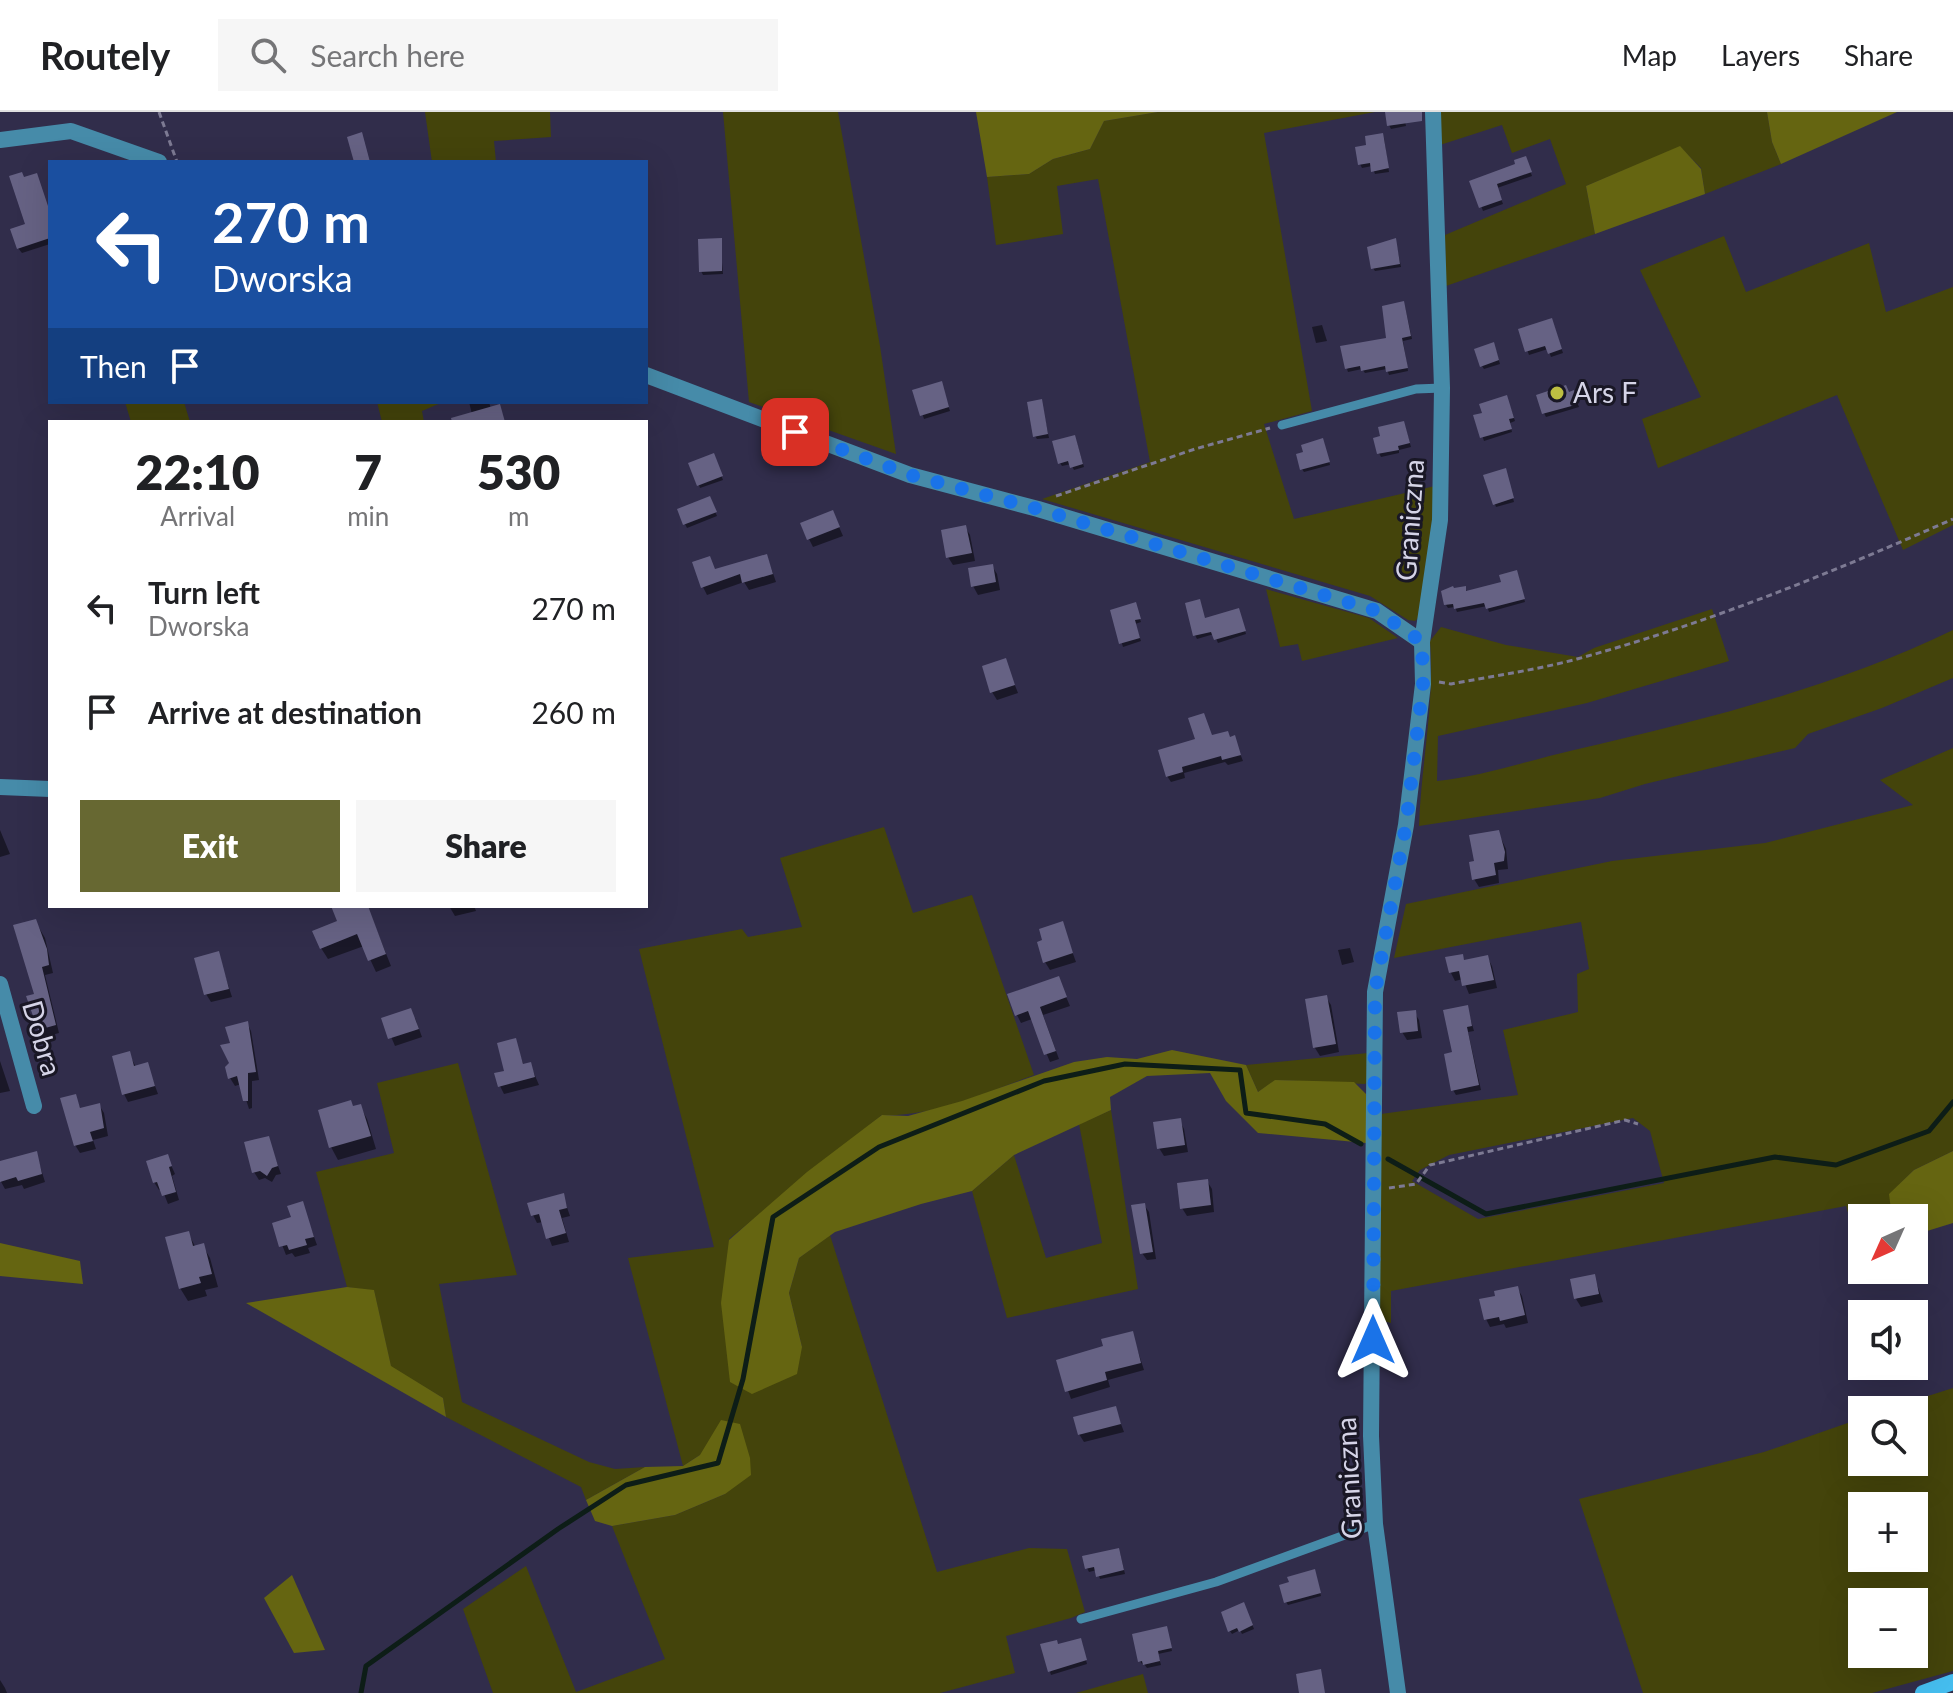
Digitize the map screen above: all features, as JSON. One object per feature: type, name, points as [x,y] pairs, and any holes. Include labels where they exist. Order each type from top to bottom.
[{"type":"main road","points":[[1923,1693],[1953,1682]]},
{"type":"street","name":"Graniczna","points":[[1398,1693],[1375,1524],[1371,1436],[1375,992],[1406,825],[1423,679],[1422,642],[1440,520],[1442,388],[1433,112]]},
{"type":"street","points":[[0,140],[71,131],[153,160]]},
{"type":"street","points":[[648,376],[910,475],[1038,509],[1377,611],[1422,642]]},
{"type":"street","points":[[0,787],[48,789]]},
{"type":"street","name":"Dobra","points":[[0,984],[34,1106]]},
{"type":"lane","points":[[1282,425],[1416,389],[1442,388]]},
{"type":"lane","points":[[1081,1619],[1216,1582],[1375,1524]]},
{"type":"path","points":[[159,112],[176,160]]},
{"type":"path","points":[[1038,509],[1047,499],[1195,449],[1282,425]]},
{"type":"path","points":[[1423,679],[1451,684],[1575,659],[1705,619],[1953,519]]},
{"type":"path","points":[[1373,1190],[1416,1184],[1430,1165],[1625,1120],[1638,1124]]},
{"type":"shaded area","points":[[425,112],[550,112],[551,137],[494,141],[496,160],[432,160]]},
{"type":"shaded area","points":[[723,112],[838,112],[896,454],[749,402]]},
{"type":"shaded area","points":[[976,112],[1158,112],[1104,121],[1090,149],[1053,159],[1029,174],[987,177]]},
{"type":"shaded area","points":[[1158,112],[1375,112],[1264,133],[1312,411],[1264,424],[1294,519],[1435,486],[1424,612],[1415,621],[1408,620],[1370,596],[1042,499],[1150,462],[1098,179],[1057,186],[1063,234],[996,245],[987,177],[1029,174],[1053,159],[1090,149],[1104,121]]},
{"type":"shaded area","points":[[1438,112],[1767,112],[1772,142],[1781,164],[1705,194],[1701,168],[1680,147],[1586,186],[1595,234],[1446,286],[1445,235],[1566,184],[1550,139],[1512,153],[1502,125],[1440,145]]},
{"type":"shaded area","points":[[1767,112],[1897,112],[1781,164],[1772,142]]},
{"type":"shaded area","points":[[1680,146],[1701,169],[1705,194],[1595,234],[1586,186]]},
{"type":"shaded area","points":[[1724,236],[1746,292],[1869,243],[1886,312],[1953,287],[1953,525],[1903,550],[1837,395],[1658,468],[1642,419],[1701,397],[1640,270]]},
{"type":"shaded area","points":[[126,404],[185,404],[189,420],[130,420]]},
{"type":"shaded area","points":[[378,404],[438,404],[422,411],[424,420],[382,420]]},
{"type":"shaded area","points":[[1266,589],[1369,618],[1398,638],[1302,661],[1298,644],[1280,647]]},
{"type":"shaded area","points":[[1712,609],[1729,661],[1587,703],[1438,736],[1437,781],[1488,772],[1767,700],[1861,669],[1953,630],[1953,678],[1882,708],[1808,734],[1795,748],[1600,798],[1419,826],[1431,687],[1430,641],[1441,627],[1506,645],[1578,657],[1594,648]]},
{"type":"shaded area","points":[[1953,748],[1953,1151],[1914,1170],[1890,1194],[1891,1204],[1848,1204],[1848,1213],[1846,1206],[1391,1291],[1391,1323],[1379,1320],[1381,1114],[1518,1095],[1503,1030],[1578,1012],[1577,974],[1589,969],[1581,922],[1394,958],[1406,904],[1612,861],[1765,843],[1913,805],[1880,780]],"holes":[[[1633,1118],[1650,1131],[1664,1183],[1478,1219],[1412,1181],[1420,1170],[1449,1155]]]},
{"type":"shaded area","points":[[884,827],[913,913],[972,895],[1034,1075],[940,1108],[882,1115],[729,1239],[802,1347],[789,1293],[799,1258],[830,1235],[937,1572],[1029,1548],[1067,1549],[1085,1612],[1006,1636],[1015,1673],[940,1693],[493,1693],[463,1609],[526,1566],[576,1692],[665,1659],[612,1526],[675,1515],[725,1494],[700,1455],[683,1466],[628,1258],[714,1247],[639,949],[742,929],[748,937],[802,927],[780,858]]},
{"type":"shaded area","points":[[1172,1050],[1246,1065],[1258,1092],[1275,1080],[1354,1082],[1366,1094],[1366,1143],[1258,1133],[1226,1101],[1210,1073],[1147,1076],[1110,1097],[1111,1110],[1014,1155],[972,1191],[835,1232],[799,1258],[789,1293],[802,1347],[797,1374],[752,1394],[730,1382],[721,1303],[729,1240],[807,1172],[882,1115],[908,1116],[962,1101],[1074,1062],[1107,1057],[1137,1059]]},
{"type":"shaded area","points":[[1368,1053],[1368,1081],[1365,1084],[1276,1080],[1258,1092],[1246,1065]]},
{"type":"shaded area","points":[[458,1063],[517,1275],[439,1284],[462,1402],[589,1462],[615,1469],[645,1467],[586,1500],[581,1487],[446,1417],[443,1398],[391,1367],[374,1291],[347,1287],[316,1172],[394,1153],[377,1083]]},
{"type":"shaded area","points":[[1111,1110],[1138,1289],[1007,1318],[972,1191],[1014,1155],[1046,1258],[1102,1243],[1079,1124]]},
{"type":"shaded area","points":[[1953,1151],[1953,1223],[1928,1231],[1928,1204],[1890,1204],[1889,1194],[1914,1170]]},
{"type":"shaded area","points":[[0,1243],[80,1261],[83,1284],[0,1276]]},
{"type":"shaded area","points":[[347,1287],[374,1290],[391,1366],[443,1398],[446,1417],[246,1303]]},
{"type":"shaded area","points":[[1953,1388],[1953,1671],[1872,1693],[1643,1693],[1579,1499],[1764,1452],[1848,1423],[1848,1476],[1928,1476],[1928,1396]]},
{"type":"shaded area","points":[[721,1420],[740,1424],[750,1458],[751,1475],[725,1494],[675,1515],[612,1526],[595,1521],[586,1500],[645,1467],[683,1466],[700,1455]]},
{"type":"shaded area","points":[[292,1575],[325,1650],[294,1653],[264,1598]]},
{"type":"shaded area","points":[[1143,1674],[1148,1693],[1076,1693]]},
{"type":"building","points":[[1385,112],[1422,112],[1422,121],[1387,126]]},
{"type":"building","points":[[362,132],[369,160],[353,160],[347,137]]},
{"type":"building","points":[[1383,133],[1389,168],[1371,172],[1370,163],[1358,165],[1355,147],[1366,145],[1365,136]]},
{"type":"building","points":[[1526,156],[1532,172],[1497,184],[1502,200],[1479,208],[1469,181],[1515,164],[1514,160]]},
{"type":"building","points":[[22,172],[24,177],[37,173],[48,206],[48,239],[17,249],[10,229],[25,224],[9,176]]},
{"type":"building","points":[[722,238],[722,271],[699,272],[698,239]]},
{"type":"building","points":[[1396,238],[1400,264],[1371,269],[1367,247]]},
{"type":"building","points":[[1404,301],[1411,336],[1402,338],[1408,368],[1386,372],[1385,366],[1361,371],[1360,366],[1345,369],[1340,346],[1386,338],[1382,306]]},
{"type":"building","points":[[1552,318],[1562,349],[1548,354],[1545,346],[1525,352],[1518,329]]},
{"type":"building","points":[[1494,342],[1499,360],[1480,367],[1474,349]]},
{"type":"building","points":[[942,381],[949,407],[920,416],[912,390]]},
{"type":"building","points":[[1566,385],[1569,392],[1574,390],[1579,404],[1542,414],[1536,395]]},
{"type":"building","points":[[1507,395],[1514,418],[1509,419],[1512,429],[1480,438],[1473,415],[1482,413],[1479,404]]},
{"type":"building","points":[[1042,399],[1048,434],[1033,437],[1027,402]]},
{"type":"building","points":[[500,404],[504,420],[452,420]]},
{"type":"building","points":[[1404,421],[1410,443],[1398,446],[1399,450],[1377,454],[1373,438],[1380,436],[1378,427]]},
{"type":"building","points":[[1075,435],[1083,464],[1070,468],[1068,461],[1058,464],[1052,441]]},
{"type":"building","points":[[1323,438],[1330,462],[1300,470],[1296,454],[1303,452],[1301,445]]},
{"type":"building","points":[[714,453],[723,476],[697,486],[688,463]]},
{"type":"building","points":[[1506,468],[1514,498],[1493,505],[1483,475]]},
{"type":"building","points":[[710,496],[717,512],[683,525],[677,509]]},
{"type":"building","points":[[833,510],[840,527],[807,540],[800,523]]},
{"type":"building","points":[[966,525],[972,553],[946,558],[941,530]]},
{"type":"building","points":[[767,554],[773,574],[742,583],[740,574],[701,588],[692,562],[710,556],[715,569]]},
{"type":"building","points":[[993,564],[996,582],[971,587],[968,568]]},
{"type":"building","points":[[1517,570],[1525,599],[1486,609],[1484,603],[1454,609],[1453,604],[1444,605],[1441,591],[1453,586],[1466,586],[1466,591],[1501,582],[1499,575]]},
{"type":"building","points":[[1200,599],[1205,618],[1239,608],[1246,631],[1214,640],[1211,632],[1193,636],[1185,603]]},
{"type":"building","points":[[1136,602],[1141,619],[1135,620],[1140,638],[1119,644],[1110,610]]},
{"type":"building","points":[[1006,658],[1015,685],[990,693],[982,666]]},
{"type":"building","points":[[1204,713],[1212,735],[1228,731],[1230,737],[1235,735],[1241,755],[1222,760],[1221,756],[1182,767],[1183,772],[1166,777],[1158,750],[1195,739],[1188,718]]},
{"type":"building","points":[[1499,830],[1505,852],[1504,861],[1494,863],[1496,875],[1472,880],[1469,862],[1474,861],[1469,835]]},
{"type":"building","points":[[332,908],[369,908],[386,954],[368,961],[357,934],[320,949],[312,931],[337,921]]},
{"type":"building","points":[[36,919],[47,949],[49,965],[42,967],[56,1025],[38,1030],[26,996],[34,994],[13,925]]},
{"type":"building","points":[[1063,921],[1073,953],[1043,963],[1037,942],[1042,940],[1039,929]]},
{"type":"building","points":[[219,951],[229,989],[204,995],[194,958]]},
{"type":"building","points":[[1463,954],[1464,960],[1488,955],[1494,980],[1462,986],[1459,971],[1449,973],[1445,957]]},
{"type":"building","points":[[1059,976],[1067,997],[1040,1007],[1056,1051],[1044,1055],[1028,1011],[1015,1016],[1007,994]]},
{"type":"building","points":[[1327,995],[1336,1044],[1313,1048],[1305,999]]},
{"type":"building","points":[[1468,1005],[1472,1026],[1467,1027],[1479,1085],[1451,1091],[1444,1054],[1452,1052],[1443,1010]]},
{"type":"building","points":[[411,1008],[419,1029],[388,1039],[381,1018]]},
{"type":"building","points":[[1416,1010],[1418,1031],[1400,1033],[1397,1012]]},
{"type":"building","points":[[248,1021],[256,1072],[248,1073],[248,1101],[243,1101],[237,1076],[228,1079],[225,1067],[229,1063],[220,1045],[230,1043],[225,1027]]},
{"type":"building","points":[[516,1038],[523,1064],[531,1062],[535,1077],[498,1087],[494,1073],[504,1071],[497,1043]]},
{"type":"building","points":[[130,1051],[134,1066],[148,1062],[155,1086],[122,1095],[112,1056]]},
{"type":"building","points":[[76,1094],[80,1108],[100,1103],[104,1128],[90,1132],[93,1141],[74,1146],[60,1098]]},
{"type":"building","points":[[351,1100],[353,1106],[361,1104],[371,1136],[329,1148],[318,1110]]},
{"type":"building","points":[[1181,1118],[1185,1145],[1157,1149],[1153,1122]]},
{"type":"building","points":[[269,1136],[278,1166],[272,1168],[267,1176],[260,1171],[252,1173],[244,1142]]},
{"type":"building","points":[[37,1151],[42,1174],[0,1182],[0,1161]]},
{"type":"building","points":[[168,1154],[176,1192],[162,1196],[157,1182],[153,1183],[146,1161]]},
{"type":"building","points":[[1208,1179],[1211,1205],[1180,1209],[1177,1183]]},
{"type":"building","points":[[564,1193],[567,1208],[559,1210],[566,1233],[546,1239],[539,1214],[531,1216],[527,1203]]},
{"type":"building","points":[[303,1201],[314,1237],[305,1239],[307,1245],[289,1250],[287,1245],[279,1247],[272,1223],[291,1217],[287,1206]]},
{"type":"building","points":[[1145,1203],[1153,1252],[1140,1254],[1131,1205]]},
{"type":"building","points":[[189,1231],[193,1246],[204,1243],[212,1274],[199,1277],[201,1283],[179,1289],[165,1237]]},
{"type":"building","points":[[1595,1274],[1599,1294],[1574,1299],[1570,1279]]},
{"type":"building","points":[[1518,1286],[1525,1315],[1500,1321],[1499,1317],[1484,1320],[1479,1299],[1495,1296],[1494,1291]]},
{"type":"building","points":[[1133,1331],[1141,1363],[1105,1372],[1107,1380],[1065,1392],[1056,1360],[1103,1346],[1101,1339]]},
{"type":"building","points":[[1116,1406],[1121,1424],[1078,1435],[1073,1417]]},
{"type":"building","points":[[1119,1548],[1124,1570],[1096,1577],[1094,1567],[1085,1569],[1082,1556]]},
{"type":"building","points":[[1315,1569],[1321,1593],[1284,1603],[1279,1585],[1289,1582],[1287,1577]]},
{"type":"building","points":[[1244,1602],[1253,1625],[1239,1632],[1237,1628],[1228,1632],[1221,1612]]},
{"type":"building","points":[[1167,1626],[1172,1648],[1158,1651],[1160,1661],[1143,1665],[1142,1661],[1138,1662],[1132,1634]]},
{"type":"building","points":[[1081,1638],[1087,1660],[1048,1672],[1040,1644],[1057,1640],[1058,1644]]},
{"type":"building","points":[[1321,1669],[1325,1693],[1299,1693],[1296,1674]]},
{"type":"waterway","points":[[361,1693],[366,1666],[558,1529],[626,1485],[718,1463],[743,1379],[773,1217],[879,1147],[1044,1081],[1125,1064],[1240,1070],[1246,1113],[1325,1124],[1361,1144]]},
{"type":"waterway","points":[[1388,1159],[1486,1214],[1775,1157],[1836,1165],[1929,1131],[1953,1102]]},
{"type":"place","name":"Ars F","points":[[1557,393]]},
{"type":"route","points":[[795,432],[910,475],[1038,509],[1377,611],[1422,642],[1423,684],[1406,825],[1375,992],[1373,1340]]}]
